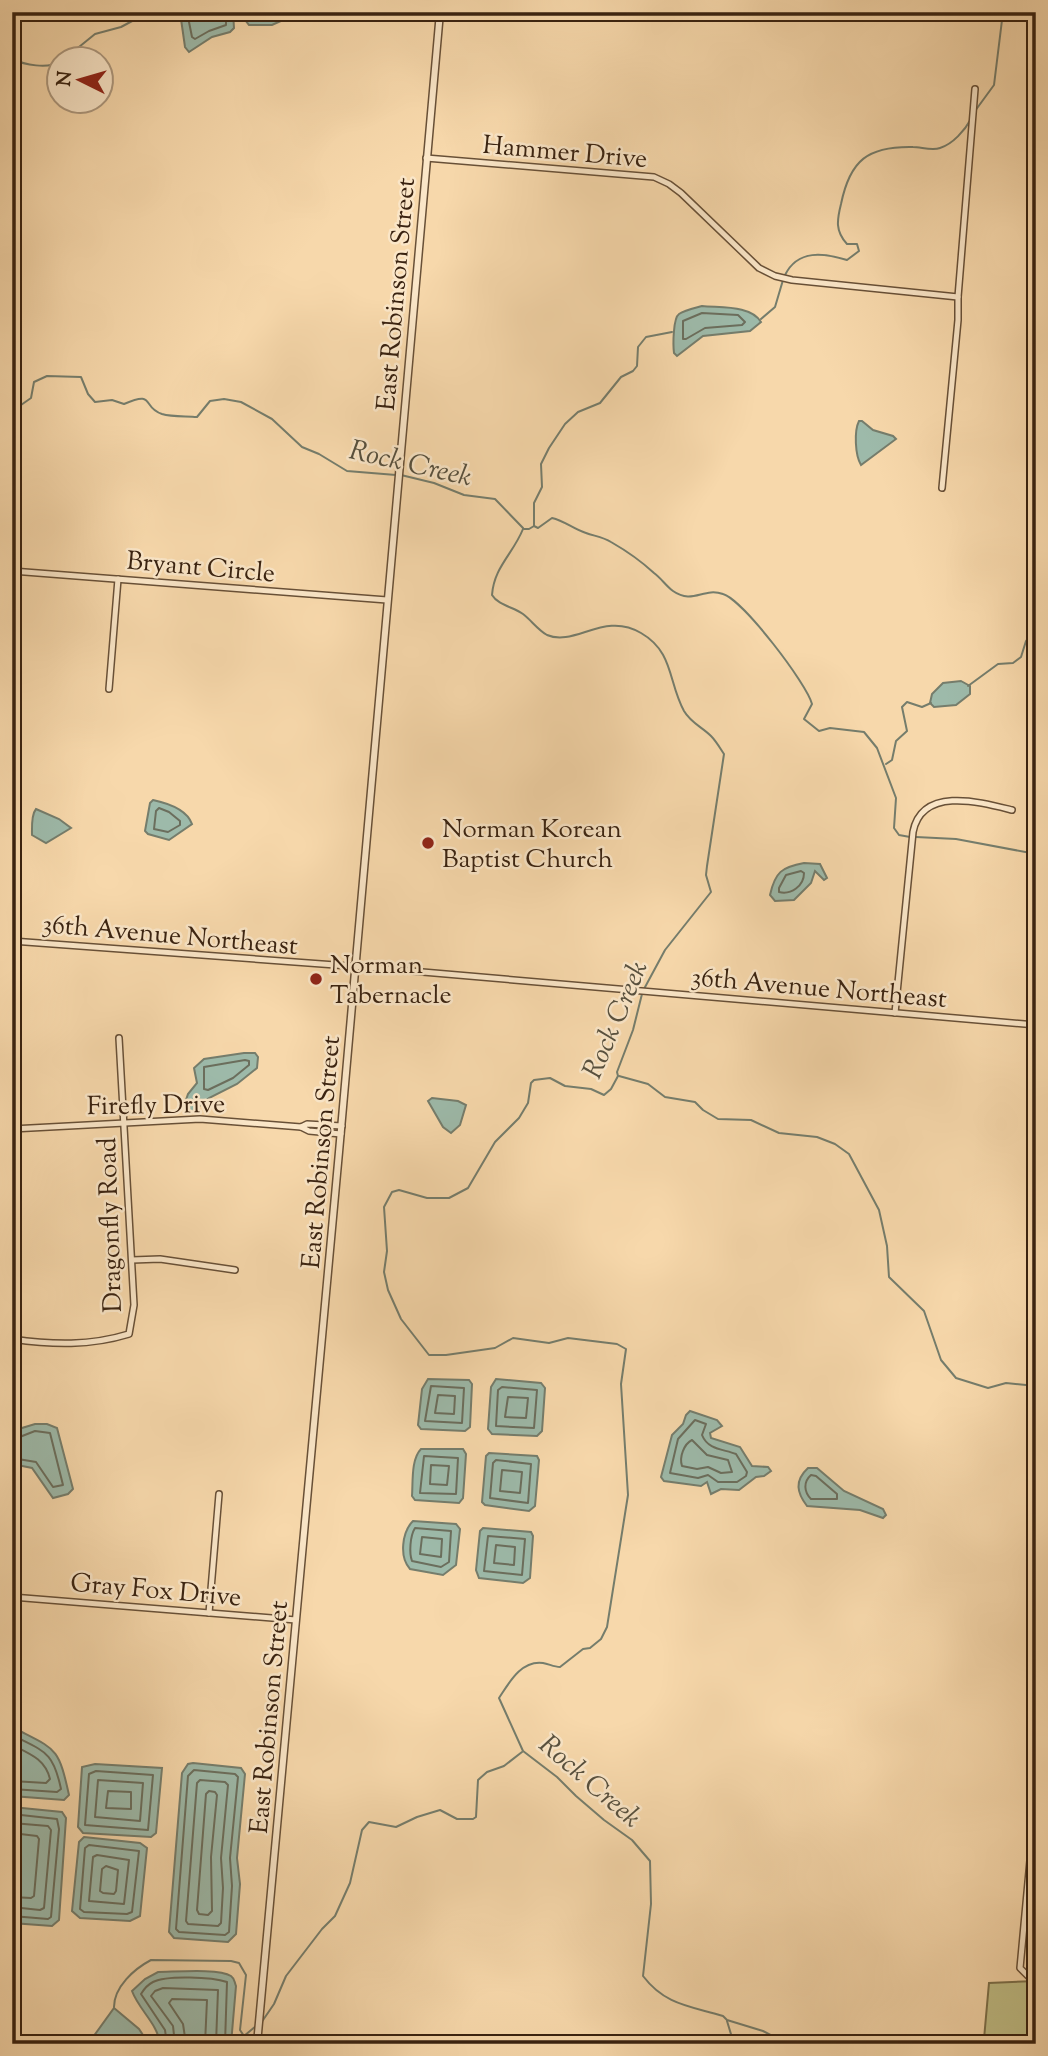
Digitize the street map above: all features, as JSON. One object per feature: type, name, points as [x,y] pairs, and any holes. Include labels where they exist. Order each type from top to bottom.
[{"type":"street","name":"East Robinson Street","points":[[257,2044],[440,12]]},
{"type":"street","points":[[942,488],[975,89]]},
{"type":"street","name":"Hammer Drive","points":[[426,158],[654,177],[675,188],[751,261],[775,276],[958,297]]},
{"type":"street","name":"Bryant Circle","points":[[12,570],[387,600]]},
{"type":"street","points":[[109,689],[118,579]]},
{"type":"street","points":[[895,1013],[913,832],[918,817],[927,808],[957,801],[974,801],[1012,810]]},
{"type":"street","name":"36th Avenue Northeast","points":[[12,941],[355,967],[1036,1025]]},
{"type":"street","name":"Dragonfly Road","points":[[12,1339],[65,1345],[129,1334],[134,1315],[119,1038]]},
{"type":"street","name":"Firefly Drive","points":[[12,1129],[200,1119],[301,1127],[309,1131],[341,1130]]},
{"type":"street","points":[[132,1260],[160,1259],[235,1270]]},
{"type":"street","points":[[209,1613],[219,1494]]},
{"type":"street","name":"Gray Fox Drive","points":[[12,1597],[296,1620]]},
{"type":"street","points":[[1032,1839],[1020,1968],[1028,1976],[1036,1976]]},
{"type":"shaded area","points":[[1036,1981],[1036,2044],[984,2039],[989,1983]]},
{"type":"water","points":[[180,12],[233,12],[234,28],[230,32],[212,37],[189,52],[185,47]]},
{"type":"water","points":[[245,12],[301,12],[272,25],[249,25]]},
{"type":"water","points":[[702,306],[743,310],[761,322],[750,331],[703,336],[677,356],[674,353],[674,344],[677,316]]},
{"type":"water","points":[[859,421],[896,439],[861,465],[856,443]]},
{"type":"water","points":[[961,681],[970,686],[970,694],[956,705],[934,707],[930,703],[932,694],[943,683]]},
{"type":"water","points":[[153,800],[181,811],[192,824],[169,840],[148,834],[145,831],[150,803]]},
{"type":"water","points":[[36,809],[59,819],[71,828],[46,843],[32,835]]},
{"type":"water","points":[[820,864],[827,878],[824,880],[815,871],[811,883],[794,900],[775,901],[770,895],[777,876],[790,866]]},
{"type":"water","points":[[255,1053],[258,1057],[257,1068],[237,1084],[209,1098],[191,1113],[185,1103],[197,1083],[194,1068],[204,1059]]},
{"type":"water","points":[[432,1098],[458,1101],[466,1105],[460,1125],[451,1133],[443,1127],[428,1101]]},
{"type":"water","points":[[428,1379],[469,1380],[472,1384],[470,1427],[465,1431],[421,1429],[418,1425],[422,1389]]},
{"type":"water","points":[[496,1379],[541,1383],[545,1388],[542,1431],[537,1436],[492,1434],[488,1429],[491,1387]]},
{"type":"water","points":[[690,1411],[717,1420],[722,1426],[710,1433],[711,1438],[740,1447],[752,1466],[768,1467],[771,1471],[756,1477],[739,1490],[721,1489],[711,1494],[707,1482],[701,1486],[664,1481],[661,1477],[672,1435],[683,1424]]},
{"type":"water","points":[[35,1424],[47,1424],[57,1428],[73,1489],[68,1494],[53,1498],[32,1468],[12,1464],[12,1435]]},
{"type":"water","points":[[421,1449],[463,1449],[466,1454],[463,1498],[459,1503],[415,1500],[412,1496],[414,1465]]},
{"type":"water","points":[[489,1453],[537,1456],[539,1460],[535,1506],[529,1511],[485,1505],[482,1502],[486,1456]]},
{"type":"water","points":[[808,1468],[817,1468],[844,1491],[883,1509],[886,1515],[883,1518],[860,1510],[807,1506],[798,1487]]},
{"type":"water","points":[[413,1521],[456,1524],[460,1529],[456,1565],[443,1575],[410,1569],[407,1564],[403,1545],[406,1531]]},
{"type":"water","points":[[483,1528],[531,1532],[530,1578],[523,1583],[479,1578],[476,1570],[480,1531]]},
{"type":"water","points":[[12,1727],[46,1745],[58,1758],[69,1795],[64,1800],[12,1796]]},
{"type":"water","points":[[95,1764],[162,1768],[156,1833],[151,1837],[83,1833],[78,1827],[82,1767]]},
{"type":"water","points":[[188,1764],[241,1768],[245,1774],[237,1858],[240,1884],[236,1934],[228,1942],[174,1938],[169,1932],[182,1773]]},
{"type":"water","points":[[12,1807],[62,1812],[66,1818],[59,1920],[52,1926],[12,1923]]},
{"type":"water","points":[[84,1837],[140,1843],[147,1848],[140,1916],[130,1921],[80,1918],[72,1911],[79,1842]]},
{"type":"water","points":[[207,1971],[232,1977],[236,1986],[231,2044],[160,2044],[156,2030],[132,1991],[158,1972]]},
{"type":"water","points":[[114,2008],[139,2029],[149,2044],[88,2044]]},
{"type":"waterway","points":[[80,46],[95,34],[121,27],[149,12]]},
{"type":"waterway","points":[[975,111],[994,85],[1003,12]]},
{"type":"waterway","points":[[12,59],[46,65]]},
{"type":"waterway","points":[[785,275],[790,267],[804,257],[821,255],[847,260],[859,251],[857,244],[847,244],[843,239],[838,220],[850,176],[864,159],[873,153],[897,147],[940,148],[958,136],[971,119]]},
{"type":"waterway","points":[[761,319],[775,307],[783,280]]},
{"type":"waterway","points":[[534,526],[534,503],[542,487],[541,464],[565,424],[578,412],[600,403],[621,377],[633,371],[637,366],[638,347],[646,337],[672,332]]},
{"type":"waterway","name":"Rock Creek","points":[[12,406],[21,405],[31,398],[34,382],[47,376],[81,377],[88,394],[95,402],[112,400],[124,404],[145,399],[156,411],[170,416],[197,417],[210,401],[224,399],[241,402],[272,419],[302,447],[347,471],[396,475]]},
{"type":"waterway","name":"Rock Creek","points":[[401,475],[434,483],[464,495],[495,499],[523,528]]},
{"type":"waterway","points":[[524,529],[534,526],[538,528],[552,518],[557,519],[616,545],[644,564],[680,595],[716,592],[732,600],[759,626],[799,679],[812,704],[804,719],[819,731],[830,728],[864,732],[877,748],[896,798],[894,828],[899,835],[910,837]]},
{"type":"waterway","name":"Rock Creek","points":[[523,529],[496,576],[492,595],[502,604],[523,614],[547,635],[568,637],[615,626],[627,627],[641,633],[652,641],[665,658],[684,711],[711,736],[724,754],[706,875],[711,892],[665,950],[644,989]]},
{"type":"waterway","points":[[968,686],[998,664],[1013,663],[1021,657],[1026,641],[1036,628]]},
{"type":"waterway","points":[[886,764],[892,760],[896,741],[907,731],[902,707],[907,702],[922,707],[931,703]]},
{"type":"waterway","points":[[916,837],[956,839],[1036,854]]},
{"type":"waterway","name":"Rock Creek","points":[[642,994],[618,1076],[604,1095],[591,1089],[565,1086],[550,1078],[534,1080],[531,1083],[528,1103],[519,1118],[495,1142],[468,1188],[449,1198],[427,1198],[399,1190],[392,1192],[384,1207],[387,1251],[384,1272],[388,1290],[401,1319],[429,1355],[495,1348],[513,1338],[549,1343],[568,1338],[617,1344],[626,1349],[621,1384],[628,1495],[607,1627],[601,1639],[560,1667],[543,1663],[528,1665],[512,1680],[499,1698],[523,1751],[557,1777],[604,1820],[632,1840],[650,1861],[651,1904],[643,1976],[651,1986],[669,1999],[763,2031],[788,2044]]},
{"type":"waterway","points":[[619,1076],[648,1084],[665,1097],[695,1102],[718,1119],[751,1120],[779,1133],[817,1137],[835,1144],[849,1154],[879,1210],[887,1246],[889,1277],[924,1311],[941,1360],[956,1378],[988,1388],[1006,1383],[1036,1386]]},
{"type":"waterway","points":[[261,2023],[274,2004],[286,1976],[335,1916],[350,1883],[362,1830],[369,1822],[396,1827],[440,1810],[457,1819],[473,1819],[476,1817],[478,1780],[487,1772],[504,1766],[522,1752]]},
{"type":"waterway","points":[[114,2007],[117,1992],[126,1979],[151,1960],[231,1961],[239,1963],[246,1975],[240,2030],[244,2036],[256,2026]]},
{"type":"waterway","name":"Rock Creek","points":[[727,2021],[734,2044]]},
{"type":"place","name":"Norman Korean Baptist Church","points":[[428,843]]},
{"type":"place","name":"Norman Tabernacle","points":[[316,979]]}]
